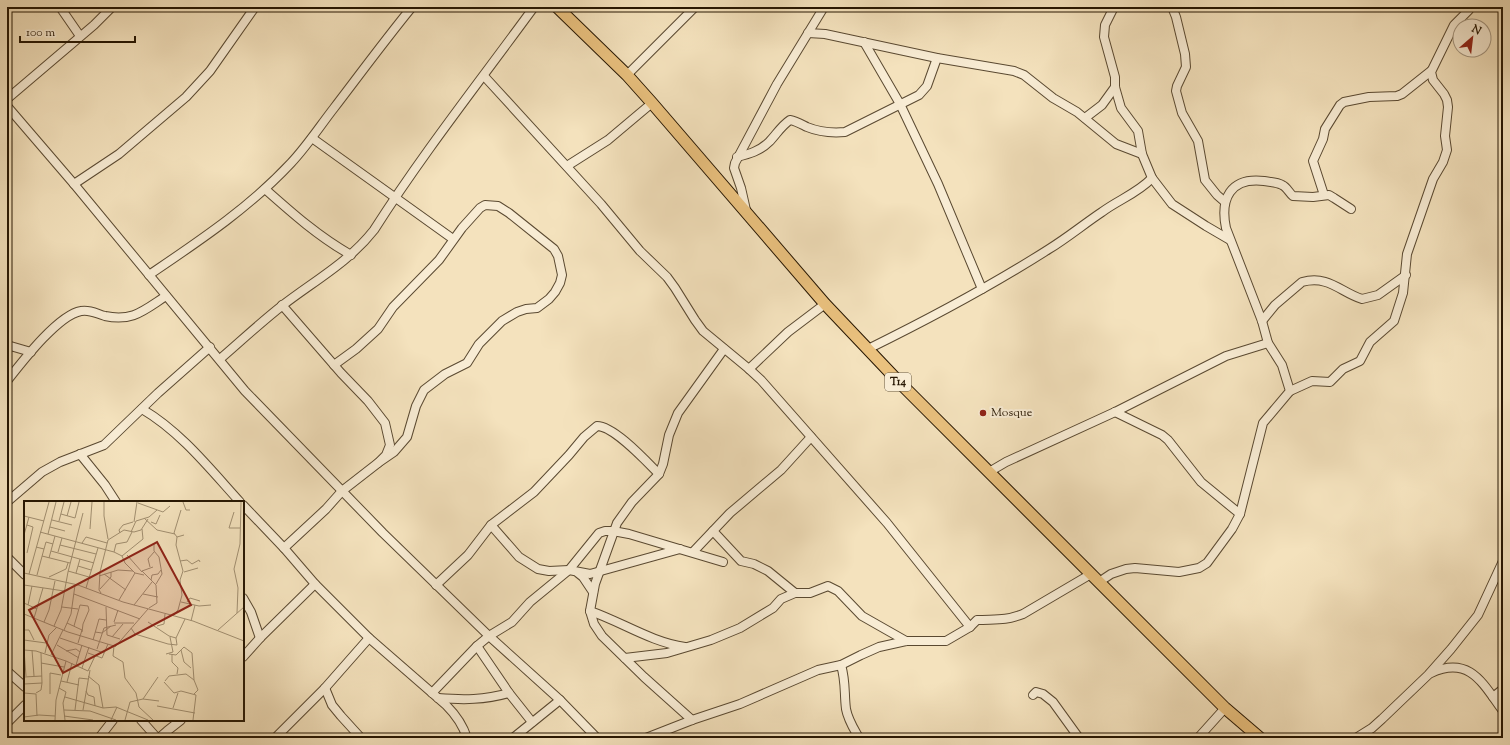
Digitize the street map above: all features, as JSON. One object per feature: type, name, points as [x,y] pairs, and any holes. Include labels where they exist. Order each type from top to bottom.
[{"type":"highway","name":"T14","points":[[557,7],[627,75],[825,304],[898,381],[1225,708],[1260,738]]},
{"type":"street","points":[[60,7],[80,36]]},
{"type":"street","points":[[7,99],[112,7]]},
{"type":"street","points":[[74,184],[119,154],[186,97],[210,71],[255,7]]},
{"type":"street","points":[[149,275],[228,221],[265,189],[292,162],[312,138],[388,36],[412,7]]},
{"type":"street","points":[[220,359],[282,306],[351,255],[364,242],[374,230],[433,142],[484,76],[534,7]]},
{"type":"street","points":[[627,75],[694,7]]},
{"type":"street","points":[[746,213],[741,188],[734,168],[737,157],[776,84],[824,7]]},
{"type":"street","points":[[1114,7],[1104,31],[1105,43],[1115,77],[1115,87],[1121,108],[1138,131],[1142,154],[1152,178],[1172,204],[1230,240]]},
{"type":"street","points":[[1172,7],[1185,54],[1186,67],[1176,91],[1182,113],[1198,141],[1205,180],[1217,195],[1225,202]]},
{"type":"street","points":[[1324,195],[1313,161],[1323,139],[1325,129],[1337,108],[1344,102],[1369,97],[1396,96],[1402,94],[1431,71],[1454,25],[1469,10]]},
{"type":"street","points":[[808,33],[825,34],[937,58],[1014,71],[1024,75],[1053,98],[1077,112],[1116,144],[1142,154]]},
{"type":"street","points":[[864,42],[900,104],[938,184],[982,288]]},
{"type":"street","points":[[737,157],[752,153],[762,147],[769,142],[782,126],[790,120],[819,131],[845,132],[919,95],[928,86],[937,58]]},
{"type":"street","points":[[1099,582],[1112,574],[1126,569],[1135,568],[1179,572],[1199,568],[1207,563],[1232,529],[1240,514],[1263,423],[1290,391],[1312,381],[1330,382],[1343,369],[1360,361],[1370,342],[1394,321],[1403,293],[1407,254],[1434,179],[1443,162],[1447,150],[1445,136],[1448,107],[1447,100],[1433,80],[1431,71]]},
{"type":"street","points":[[484,76],[567,166],[640,251],[675,288],[703,331],[749,368],[774,394],[887,523],[970,626]]},
{"type":"street","points":[[1085,118],[1102,105],[1115,87]]},
{"type":"street","points":[[567,166],[608,140],[652,103]]},
{"type":"street","points":[[7,106],[74,184],[250,396],[342,492],[436,585],[464,610],[489,636],[560,700],[597,738]]},
{"type":"street","points":[[312,138],[453,239]]},
{"type":"street","points":[[868,349],[903,332],[1050,249],[1104,210],[1146,185],[1152,178]]},
{"type":"street","points":[[1290,391],[1282,365],[1268,343],[1262,321],[1230,240],[1224,218],[1225,202],[1229,193],[1241,182],[1255,180],[1282,184],[1293,196],[1313,197],[1324,195],[1334,198],[1351,209]]},
{"type":"street","points":[[265,189],[310,228],[338,248],[351,255]]},
{"type":"street","points":[[284,548],[342,492],[394,452],[407,437],[416,406],[424,390],[445,374],[467,363],[479,344],[502,321],[517,312],[537,308],[549,299],[560,283],[562,275],[558,256],[554,249],[509,213],[498,206],[485,205],[480,208],[453,239],[439,260],[393,307],[378,329],[356,349],[334,365]]},
{"type":"street","points":[[1262,321],[1275,305],[1302,282],[1323,281],[1362,299],[1378,295],[1406,275]]},
{"type":"street","points":[[7,381],[48,333],[76,312],[87,310],[113,318],[132,316],[166,296]]},
{"type":"street","points":[[749,368],[788,332],[825,304]]},
{"type":"street","points":[[282,306],[368,401],[385,423],[390,445],[386,455],[378,463]]},
{"type":"street","points":[[989,472],[1006,462],[1115,412],[1226,356],[1268,343]]},
{"type":"street","points":[[7,345],[31,352]]},
{"type":"street","points":[[7,502],[42,472],[60,462],[104,445],[210,347]]},
{"type":"street","points":[[692,720],[644,678],[602,636],[594,624],[590,611],[593,592],[613,531],[627,508],[659,474],[663,464],[669,435],[678,413],[724,349]]},
{"type":"street","points":[[142,409],[160,421],[183,442],[239,501]]},
{"type":"street","points":[[1115,412],[1162,435],[1168,440],[1201,482],[1240,514]]},
{"type":"street","points":[[436,585],[468,555],[491,525],[534,492],[584,437],[597,426],[608,428],[630,445],[659,474]]},
{"type":"street","points":[[693,552],[737,506],[781,470],[811,437]]},
{"type":"street","points":[[80,454],[105,485],[115,501]]},
{"type":"street","points":[[244,506],[284,548],[315,584],[369,638],[436,696],[456,716],[464,728],[467,738]]},
{"type":"street","points":[[491,525],[519,557],[538,569],[549,571],[569,570],[578,573],[590,574],[681,549]]},
{"type":"street","points":[[436,696],[477,646],[489,636],[512,622],[530,602],[569,570],[599,533],[613,531],[693,552],[723,562]]},
{"type":"street","points":[[712,531],[741,561],[754,564],[768,572],[795,593]]},
{"type":"street","points":[[7,557],[24,574]]},
{"type":"street","points":[[1356,738],[1372,728],[1428,675],[1478,615],[1503,561]]},
{"type":"street","points":[[578,573],[584,577],[593,592]]},
{"type":"street","points":[[646,738],[692,720],[740,704],[818,670],[841,665],[879,647],[906,641],[946,641],[977,620],[1006,620],[1023,614],[1091,574]]},
{"type":"street","points":[[244,656],[315,584]]},
{"type":"street","points":[[625,658],[644,655],[659,655],[710,640],[740,628],[773,608],[781,599],[795,593],[810,592],[828,586],[838,591],[862,616],[906,641]]},
{"type":"street","points":[[244,600],[251,612],[260,638]]},
{"type":"street","points":[[590,611],[642,634],[666,643],[685,647]]},
{"type":"street","points":[[275,738],[325,688],[369,638]]},
{"type":"street","points":[[477,646],[509,693],[532,722]]},
{"type":"street","points":[[841,665],[846,685],[846,709],[859,738]]},
{"type":"street","points":[[1428,675],[1440,669],[1465,669],[1480,681],[1503,711]]},
{"type":"street","points":[[7,671],[24,686]]},
{"type":"street","points":[[325,688],[332,705],[361,738]]},
{"type":"street","points":[[1493,697],[1503,689]]},
{"type":"street","points":[[1033,695],[1036,692],[1044,694],[1053,702],[1079,738]]},
{"type":"street","points":[[436,696],[474,699],[490,698],[509,693]]},
{"type":"street","points":[[513,738],[560,700]]},
{"type":"street","points":[[7,723],[24,706]]},
{"type":"street","points":[[1198,738],[1225,708]]},
{"type":"street","points":[[99,738],[112,721]]},
{"type":"street","points":[[142,721],[158,738],[180,721]]},
{"type":"place","name":"Mosque","points":[[983,413]]}]
